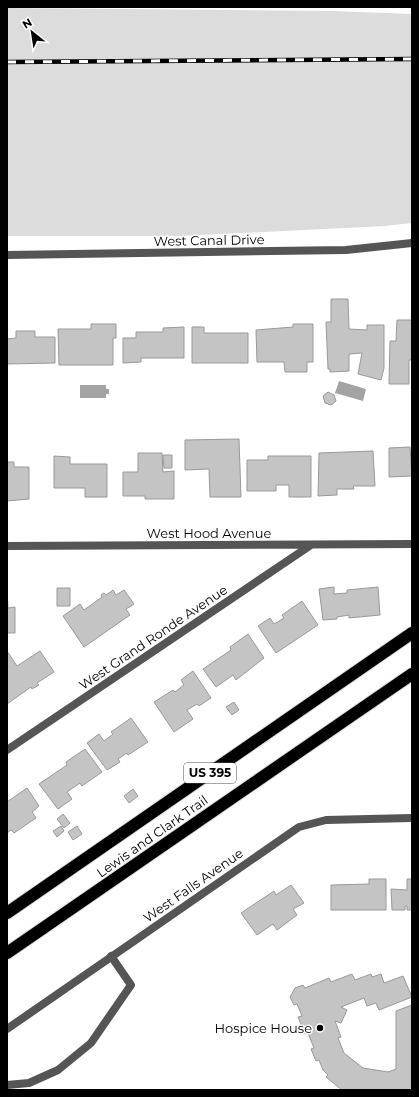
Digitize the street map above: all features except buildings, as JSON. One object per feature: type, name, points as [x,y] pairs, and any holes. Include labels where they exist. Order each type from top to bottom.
[{"type":"highway","name":"Lewis and Clark Trail","points":[[7,913],[412,633]]},
{"type":"highway","name":"Lewis and Clark Trail","points":[[7,953],[412,674]]},
{"type":"street","name":"West Canal Drive","points":[[7,255],[346,250],[412,243]]},
{"type":"street","name":"West Grand Ronde Avenue","points":[[7,750],[312,544]]},
{"type":"street","name":"West Hood Avenue","points":[[7,546],[412,544]]},
{"type":"street","name":"West Falls Avenue","points":[[7,1029],[299,827],[326,820],[412,818]]},
{"type":"street","points":[[7,1085],[29,1083],[58,1070],[91,1043],[132,985],[111,956]]},
{"type":"shaded area","points":[[7,8],[333,11],[412,14],[412,223],[385,226],[180,236],[7,236]]},
{"type":"shaded area","points":[[339,381],[366,389],[363,401],[335,393]]},
{"type":"shaded area","points":[[80,385],[106,385],[106,389],[109,389],[109,394],[106,394],[106,398],[80,398]]},
{"type":"railway","points":[[7,62],[412,59]]},
{"type":"place","name":"Hospice House","points":[[320,1028]]}]
